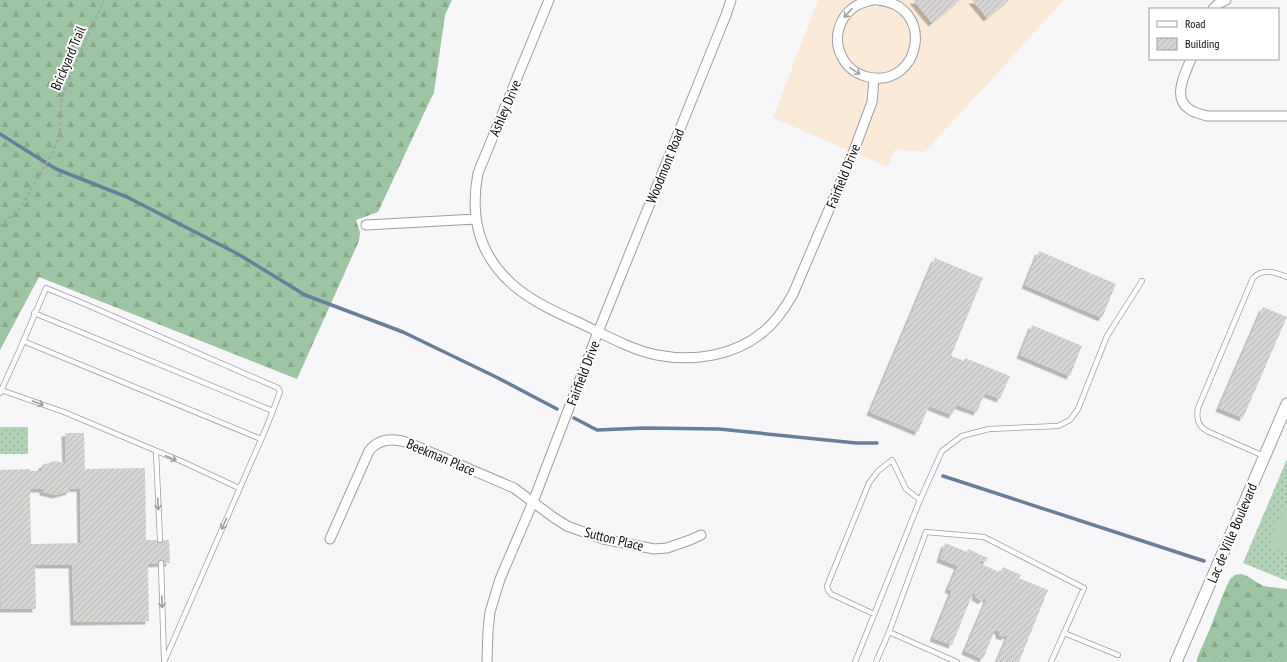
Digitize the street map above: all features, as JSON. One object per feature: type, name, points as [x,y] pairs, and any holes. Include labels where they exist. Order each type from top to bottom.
[{"type":"street","name":"Ashley Drive","points":[[549,0],[478,174],[474,203],[476,219],[482,244],[497,268],[506,279],[531,298],[598,332]]},
{"type":"street","name":"Woodmont Road","points":[[598,332],[731,0]]},
{"type":"street","points":[[872,0],[862,2],[852,8],[844,17],[839,27],[837,39],[839,51],[844,62],[852,70],[862,76],[874,78],[887,77],[899,72],[908,63],[914,51],[916,38],[914,26],[908,14],[898,6],[883,0]]},
{"type":"street","points":[[1214,8],[1226,0]]},
{"type":"street","points":[[1191,60],[1182,82],[1181,92],[1184,105],[1188,109],[1207,116],[1287,116]]},
{"type":"street","name":"Fairfield Drive","points":[[487,662],[488,630],[494,597],[500,579],[533,502],[598,332],[639,350],[656,355],[687,358],[721,354],[738,348],[764,332],[785,307],[793,294],[853,153],[872,102],[874,78]]},
{"type":"street","points":[[366,225],[476,219]]},
{"type":"street","name":"Lac de Ville Boulevard","points":[[1176,662],[1287,404]]},
{"type":"street","name":"Beekman Place","points":[[330,538],[369,452],[376,444],[390,440],[402,440],[514,488],[533,502]]},
{"type":"street","name":"Sutton Place","points":[[533,502],[567,526],[603,540],[654,548],[666,548],[701,535]]},
{"type":"lane","points":[[1265,456],[1202,428],[1198,421],[1198,408],[1253,278],[1260,273],[1268,271],[1287,277]]},
{"type":"lane","points":[[855,662],[920,500],[942,450],[962,436],[989,429],[1058,426],[1070,420],[1078,409],[1107,336],[1142,281]]},
{"type":"lane","points":[[164,661],[261,439],[280,392],[278,388],[46,288],[1,391],[64,412],[239,488]]},
{"type":"lane","points":[[34,313],[273,411]]},
{"type":"lane","points":[[23,341],[261,439]]},
{"type":"lane","points":[[156,451],[160,540]]},
{"type":"lane","points":[[874,614],[831,594],[827,586],[869,484],[878,471],[892,460],[906,489],[920,500]]},
{"type":"lane","points":[[876,662],[926,532],[984,537],[1084,588],[1051,662]]},
{"type":"lane","points":[[161,563],[164,661]]},
{"type":"lane","points":[[888,632],[956,662]]},
{"type":"lane","points":[[1064,633],[1118,655]]},
{"type":"path","name":"Brickyard Trail","points":[[0,226],[21,208],[53,152],[60,135],[61,101],[72,71],[104,0]]},
{"type":"shaded area","points":[[818,0],[1064,0],[925,152],[895,149],[888,167],[773,118]]},
{"type":"green space","points":[[0,0],[452,0],[445,15],[434,92],[378,212],[356,220],[360,232],[359,241],[297,379],[39,277],[0,350]]},
{"type":"green space","points":[[0,427],[28,427],[28,454],[0,454]]},
{"type":"green space","points":[[1287,459],[1287,581],[1243,563]]},
{"type":"green space","points":[[1287,502],[1287,552],[1269,545]]},
{"type":"green space","points":[[1241,574],[1263,586],[1287,589],[1287,662],[1197,662],[1197,658],[1230,579],[1235,575]]},
{"type":"building","points":[[913,0],[960,0],[932,23]]},
{"type":"building","points":[[972,0],[1009,0],[987,18]]},
{"type":"building","points":[[1039,251],[1116,284],[1102,318],[1025,285]]},
{"type":"building","points":[[935,258],[983,278],[951,356],[964,361],[965,358],[1010,376],[1000,399],[985,393],[977,412],[957,405],[952,415],[929,406],[918,432],[870,412]]},
{"type":"building","points":[[1263,307],[1287,317],[1243,418],[1219,408]]},
{"type":"building","points":[[1032,325],[1082,346],[1070,376],[1020,355]]},
{"type":"building","points":[[65,433],[84,433],[85,469],[145,468],[146,540],[169,540],[170,563],[148,564],[149,621],[74,622],[72,565],[35,565],[36,609],[1,609],[0,470],[30,469],[30,471],[42,471],[42,465],[55,461],[66,463]],"holes":[[[80,488],[81,543],[31,544],[30,489],[43,489],[43,492],[56,495],[70,491],[70,489]]]},
{"type":"building","points":[[945,543],[967,552],[968,549],[988,558],[986,562],[981,560],[979,563],[1001,573],[1003,567],[1021,575],[1019,578],[1048,590],[1019,662],[997,662],[1008,636],[1006,635],[1004,637],[999,635],[999,631],[995,630],[983,659],[965,651],[987,599],[984,598],[982,601],[975,597],[976,594],[973,593],[952,645],[933,638],[952,591],[948,589],[958,566],[940,559]]},
{"type":"waterway","points":[[0,134],[56,169],[127,197],[238,254],[305,295],[403,332],[496,377],[557,409]]},
{"type":"waterway","points":[[574,418],[597,430],[645,428],[719,429],[856,443],[877,443]]},
{"type":"waterway","points":[[943,476],[1204,561]]}]
